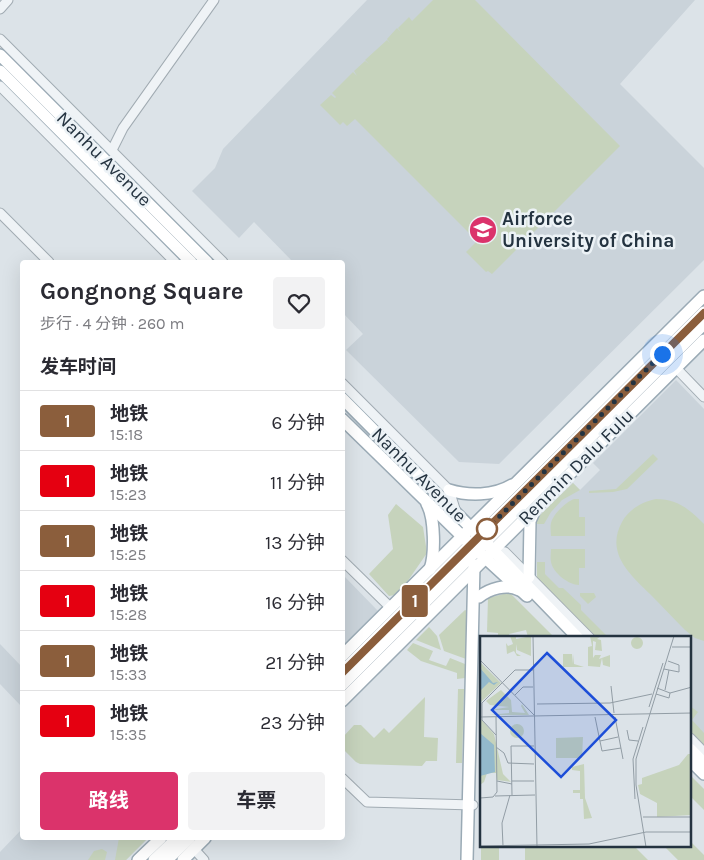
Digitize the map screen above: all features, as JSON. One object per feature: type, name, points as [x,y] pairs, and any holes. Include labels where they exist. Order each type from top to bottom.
[{"type":"main road","name":"Nanhu Avenue","points":[[0,55],[205,260]]},
{"type":"main road","name":"Nanhu Avenue","points":[[0,71],[189,260]]},
{"type":"main road","points":[[449,490],[464,494],[492,492],[509,487],[519,480],[704,296]]},
{"type":"main road","points":[[345,669],[478,549],[704,312]]},
{"type":"main road","points":[[345,682],[704,324]]},
{"type":"main road","name":"Renmin Dalu Fulu","points":[[345,697],[451,592],[478,549],[539,504],[704,340]]},
{"type":"main road","name":"Nanhu Avenue","points":[[345,401],[456,512],[478,549],[566,636]]},
{"type":"main road","name":"Nanhu Avenue","points":[[345,422],[424,501],[576,636]]},
{"type":"main road","points":[[467,860],[471,805],[478,549],[519,480]]},
{"type":"main road","points":[[424,501],[431,513],[433,554],[430,569]]},
{"type":"main road","points":[[530,577],[530,521],[539,504]]},
{"type":"main road","points":[[345,653],[430,569],[478,549]]},
{"type":"main road","points":[[477,597],[488,591],[506,586],[522,591]]},
{"type":"main road","points":[[451,592],[464,591],[477,597]]},
{"type":"main road","points":[[692,751],[704,763]]},
{"type":"main road","points":[[692,762],[704,774]]},
{"type":"main road","points":[[471,805],[472,860]]},
{"type":"main road","points":[[138,860],[159,840]]},
{"type":"main road","points":[[154,860],[175,840]]},
{"type":"main road","points":[[167,860],[188,840]]},
{"type":"main road","points":[[183,860],[203,840]]},
{"type":"street","points":[[0,9],[8,0]]},
{"type":"street","points":[[112,150],[123,128],[214,0]]},
{"type":"street","points":[[0,39],[221,260]]},
{"type":"street","points":[[0,86],[173,260]]},
{"type":"street","points":[[0,213],[47,260]]},
{"type":"street","points":[[676,368],[704,397]]},
{"type":"street","points":[[345,386],[449,490],[456,512]]},
{"type":"street","points":[[478,549],[505,552],[588,636]]},
{"type":"street","points":[[345,563],[391,608]]},
{"type":"street","points":[[692,740],[704,752]]},
{"type":"street","points":[[345,781],[370,802],[471,805]]},
{"type":"street","points":[[194,849],[204,860]]},
{"type":"shaded area","name":"Airforce University of China","points":[[367,0],[695,0],[620,84],[704,168],[704,260],[499,464],[459,462],[346,350],[363,334],[345,315],[345,260],[291,260],[254,222],[239,238],[192,191],[215,168],[223,149]]},
{"type":"shaded area","points":[[676,380],[704,409],[704,745],[692,733],[692,636],[595,636],[537,578],[537,518],[573,483],[580,490],[600,470],[593,463]]},
{"type":"shaded area","points":[[345,577],[378,611],[345,644]]},
{"type":"shaded area","points":[[0,644],[20,665],[20,705],[0,684]]},
{"type":"shaded area","points":[[20,831],[20,840],[146,840],[126,860],[0,860],[0,852]]},
{"type":"green space","points":[[433,0],[475,0],[620,146],[492,274],[488,271],[486,272],[466,252],[477,241],[355,119],[347,126],[343,122],[340,125],[320,105],[331,95],[335,98],[332,93],[353,72],[357,76],[354,71],[365,61],[369,64],[365,60],[387,40],[390,43],[387,39],[397,28],[401,32],[398,28],[409,17],[412,21]]},
{"type":"green space","points":[[653,454],[658,459],[627,489],[613,492],[589,493],[589,491],[616,489]]},
{"type":"green space","points":[[573,483],[580,490],[562,500],[551,512],[544,524],[537,524],[537,518]]},
{"type":"green space","points":[[574,499],[579,499],[579,517],[585,517],[585,536],[551,536],[551,525],[554,516]]},
{"type":"green space","points":[[656,499],[671,501],[683,506],[704,524],[704,641],[695,638],[685,630],[642,586],[628,571],[618,553],[616,544],[618,533],[625,517],[636,507]]},
{"type":"green space","points":[[396,504],[423,527],[427,553],[405,585],[395,595],[389,596],[369,574],[393,549],[388,515]]},
{"type":"green space","points":[[551,549],[585,549],[585,568],[579,568],[579,585],[566,581],[558,574],[552,566]]},
{"type":"green space","points":[[537,562],[545,562],[545,574],[581,605],[581,610],[607,636],[595,636],[537,578]]},
{"type":"green space","points":[[510,593],[553,636],[528,636],[526,630],[509,634],[510,636],[498,636],[498,633],[487,632],[488,598]]},
{"type":"green space","points":[[580,593],[594,593],[596,597],[588,604],[580,596]]},
{"type":"green space","points":[[465,610],[467,611],[466,659],[444,651],[439,635]]},
{"type":"green space","points":[[429,627],[437,636],[441,650],[416,640]]},
{"type":"green space","points":[[413,643],[433,651],[429,660],[446,666],[450,658],[465,664],[465,678],[457,679],[457,673],[421,661],[407,650]]},
{"type":"green space","points":[[458,689],[464,689],[462,763],[456,763]]},
{"type":"green space","points":[[425,697],[424,737],[438,738],[437,761],[426,761],[422,766],[360,764],[345,751],[345,735],[354,725],[361,725],[374,738],[384,728],[389,733]]},
{"type":"green space","points":[[692,708],[698,712],[692,720]]},
{"type":"green space","points":[[692,720],[704,733],[704,745],[692,733]]},
{"type":"green space","points":[[692,777],[704,789],[704,810],[692,798]]},
{"type":"green space","points":[[119,840],[146,840],[126,860],[115,860]]},
{"type":"green space","points":[[692,843],[704,855],[704,860],[678,860],[666,848],[692,848]]},
{"type":"green space","points":[[481,848],[499,848],[499,860],[481,860]]},
{"type":"green space","points":[[525,848],[636,848],[648,860],[525,860]]},
{"type":"green space","points":[[102,849],[107,852],[105,860],[88,860],[94,851]]},
{"type":"metro line","name":"1","points":[[345,670],[704,313]]},
{"type":"place","name":"Airforce University of China","points":[[483,230]]},
{"type":"route","points":[[487,529],[662,354]]}]
